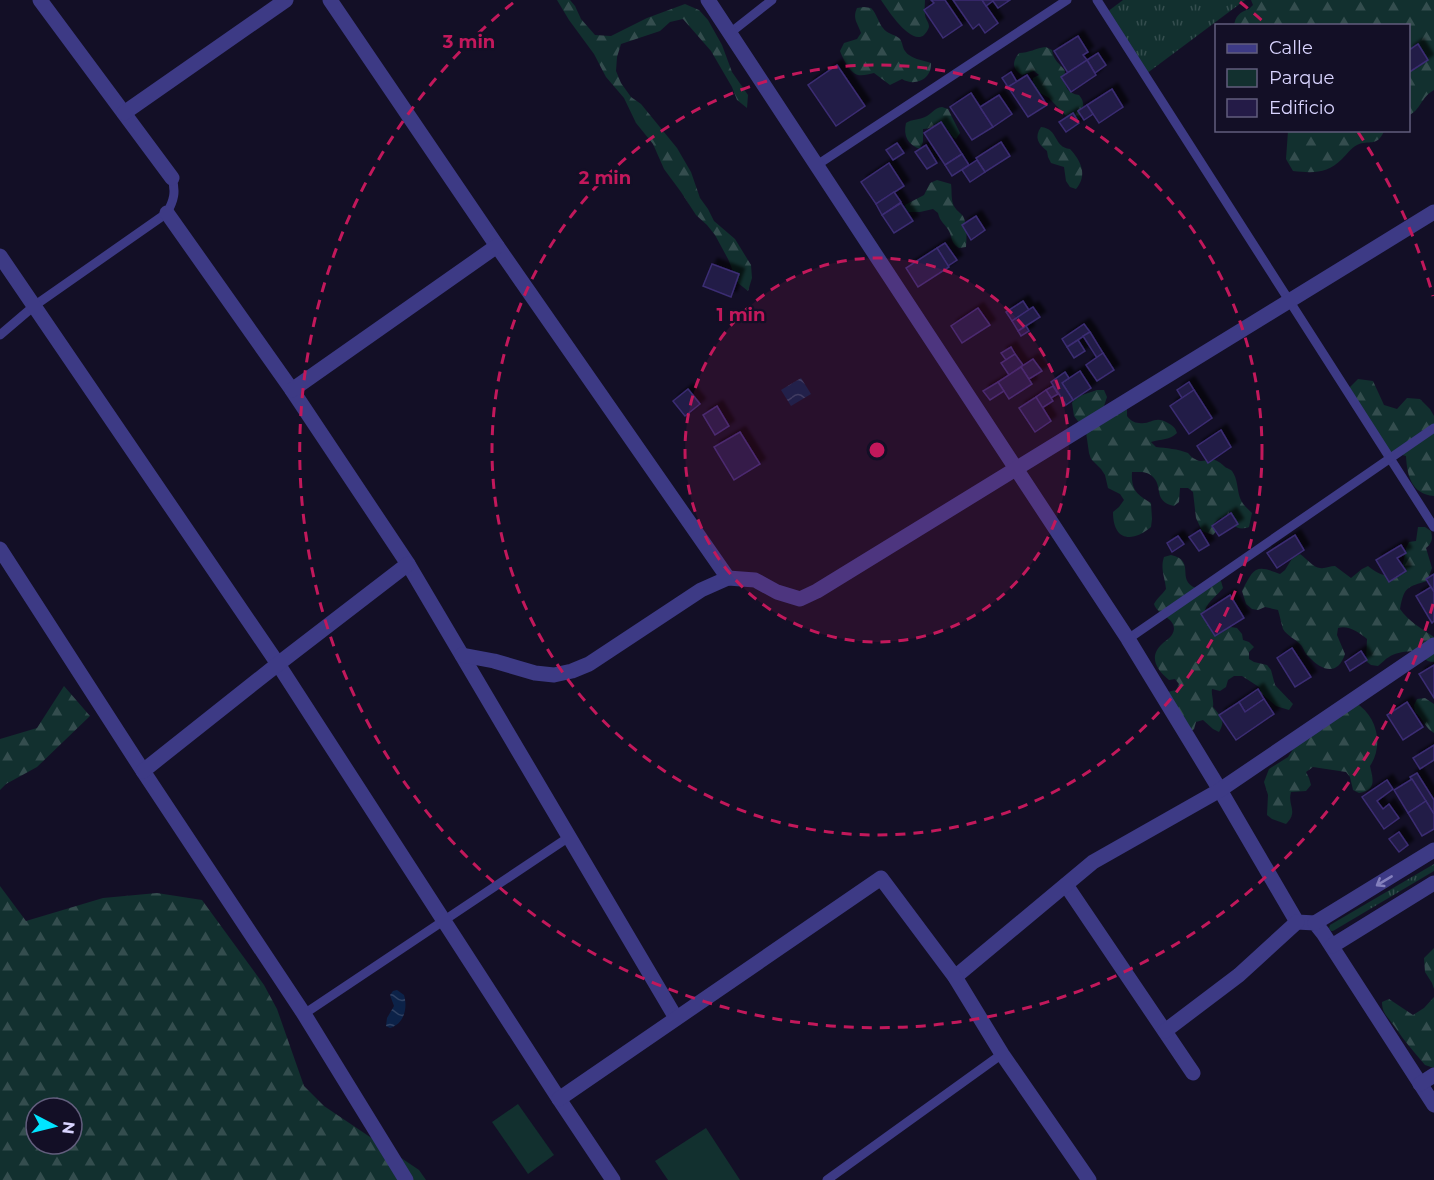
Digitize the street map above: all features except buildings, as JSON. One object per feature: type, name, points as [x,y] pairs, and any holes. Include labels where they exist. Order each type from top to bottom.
[{"type":"street","points":[[40,0],[172,178]]},
{"type":"street","points":[[124,113],[286,0]]},
{"type":"street","points":[[330,0],[497,246],[728,578]]},
{"type":"street","points":[[708,0],[1128,639],[1297,922]]},
{"type":"street","points":[[462,655],[494,661],[535,673],[554,675],[589,664],[701,590],[728,578],[755,580],[777,592],[800,599],[817,591],[1434,212]]},
{"type":"street","points":[[167,213],[292,390],[408,564],[676,1018]]},
{"type":"street","points":[[292,390],[497,246]]},
{"type":"street","points":[[0,255],[278,664],[613,1180]]},
{"type":"street","points":[[0,549],[304,1014],[406,1180]]},
{"type":"street","points":[[143,771],[408,564]]},
{"type":"street","points":[[955,977],[1093,862],[1220,790],[1434,645]]},
{"type":"street","points":[[1165,1032],[1239,975],[1297,922],[1315,923],[1434,850]]},
{"type":"street","points":[[559,1099],[881,878],[955,977],[1002,1054],[1089,1180]]},
{"type":"street","points":[[1332,946],[1434,883]]},
{"type":"street","points":[[1066,885],[1193,1073]]},
{"type":"street","points":[[1315,923],[1434,1105]]},
{"type":"street","points":[[1420,1084],[1434,1075]]},
{"type":"lane","points":[[730,33],[772,0]]},
{"type":"lane","points":[[817,165],[1067,0]]},
{"type":"lane","points":[[1097,0],[1434,526]]},
{"type":"lane","points":[[0,335],[34,306],[167,213],[176,191],[172,178]]},
{"type":"lane","points":[[1128,639],[1434,428]]},
{"type":"lane","points":[[304,1014],[569,837]]},
{"type":"lane","points":[[827,1180],[1002,1054]]},
{"type":"green space","points":[[557,0],[570,0],[581,19],[595,35],[611,36],[647,18],[685,4],[699,10],[708,20],[722,45],[732,72],[748,95],[747,108],[737,100],[711,51],[683,19],[670,22],[660,31],[621,44],[616,71],[631,97],[641,104],[677,148],[691,172],[700,198],[714,221],[735,239],[751,265],[752,278],[748,291],[738,283],[715,235],[696,215],[664,169],[653,144],[636,123],[624,98],[606,77],[594,54]]},
{"type":"green space","points":[[881,0],[925,0],[925,16],[929,27],[924,35],[919,37],[906,31]]},
{"type":"green space","points":[[1123,0],[1245,0],[1146,74],[1107,12]]},
{"type":"green space","points":[[1251,0],[1434,0],[1434,90],[1410,114],[1410,24],[1235,24],[1238,15],[1253,5]]},
{"type":"green space","points":[[857,8],[871,8],[885,30],[899,38],[907,54],[931,63],[931,69],[926,77],[917,82],[902,79],[890,85],[874,73],[858,75],[850,69],[840,51],[844,43],[857,39],[861,33],[855,15]]},
{"type":"green space","points":[[1046,47],[1052,50],[1055,59],[1065,71],[1065,84],[1068,90],[1079,95],[1083,101],[1080,119],[1074,121],[1068,118],[1049,98],[1037,91],[1033,85],[1033,78],[1039,75],[1034,71],[1022,75],[1015,68],[1014,62],[1019,53]]},
{"type":"green space","points":[[942,107],[948,109],[960,133],[956,139],[943,125],[940,125],[923,129],[923,142],[920,149],[912,145],[906,136],[906,123],[925,117]]},
{"type":"green space","points":[[1041,127],[1051,131],[1061,145],[1070,149],[1077,158],[1082,168],[1082,179],[1076,189],[1070,187],[1066,181],[1064,167],[1051,163],[1047,151],[1039,143],[1037,137]]},
{"type":"green space","points":[[1288,132],[1383,132],[1379,140],[1355,146],[1336,164],[1325,170],[1293,171],[1286,159]]},
{"type":"green space","points":[[937,180],[951,184],[953,204],[965,221],[966,247],[959,248],[954,244],[949,231],[933,209],[906,212],[905,205],[924,195],[930,183]]},
{"type":"green space","points":[[1358,379],[1373,381],[1384,405],[1397,409],[1407,398],[1420,399],[1430,409],[1434,416],[1434,496],[1420,492],[1415,487],[1409,476],[1406,456],[1381,449],[1348,389]]},
{"type":"green space","points":[[1104,390],[1107,397],[1102,412],[1121,407],[1127,409],[1127,416],[1135,422],[1159,420],[1174,427],[1177,433],[1174,435],[1151,442],[1156,447],[1188,453],[1199,461],[1215,460],[1232,471],[1241,500],[1252,513],[1249,527],[1239,528],[1227,518],[1221,518],[1214,523],[1217,530],[1213,535],[1202,531],[1196,518],[1193,492],[1188,488],[1180,488],[1179,502],[1174,506],[1167,504],[1163,501],[1157,484],[1150,474],[1132,472],[1135,491],[1151,503],[1151,527],[1131,537],[1120,534],[1116,529],[1113,512],[1124,500],[1120,494],[1108,488],[1105,475],[1091,459],[1086,432],[1074,416],[1072,403],[1076,397]]},
{"type":"green space","points":[[1418,527],[1425,527],[1431,531],[1432,541],[1426,548],[1432,568],[1427,581],[1411,586],[1405,592],[1400,609],[1411,621],[1434,637],[1434,662],[1418,653],[1408,651],[1386,659],[1378,666],[1371,665],[1366,661],[1367,639],[1353,630],[1342,627],[1338,628],[1337,635],[1345,654],[1342,661],[1334,668],[1324,668],[1314,662],[1299,643],[1283,629],[1278,610],[1265,607],[1258,610],[1252,609],[1246,604],[1242,591],[1249,577],[1256,570],[1265,569],[1280,574],[1293,557],[1300,554],[1318,568],[1335,566],[1351,578],[1368,566],[1385,575],[1397,572],[1402,569],[1409,542],[1416,541]]},
{"type":"green space","points":[[1171,555],[1183,562],[1190,585],[1196,588],[1214,580],[1221,581],[1223,588],[1205,610],[1212,624],[1237,628],[1243,640],[1254,647],[1249,652],[1249,659],[1267,665],[1271,670],[1275,685],[1293,704],[1289,710],[1276,706],[1261,693],[1259,687],[1242,676],[1234,676],[1220,691],[1212,689],[1213,707],[1222,721],[1219,732],[1203,720],[1196,722],[1194,729],[1188,734],[1163,693],[1176,690],[1179,684],[1175,679],[1169,680],[1165,676],[1158,668],[1155,658],[1158,649],[1171,636],[1174,629],[1171,622],[1154,604],[1166,589],[1163,561],[1164,557]]},
{"type":"green space","points":[[64,686],[90,716],[37,767],[6,784],[0,790],[0,739],[37,728]]},
{"type":"green space","points":[[1425,698],[1434,704],[1434,733],[1415,712],[1414,705],[1417,699]]},
{"type":"green space","points":[[1356,703],[1369,715],[1376,732],[1377,749],[1370,766],[1373,779],[1371,787],[1359,793],[1353,790],[1350,777],[1346,772],[1313,767],[1306,772],[1311,785],[1306,791],[1291,792],[1292,815],[1290,819],[1286,824],[1272,819],[1267,815],[1268,795],[1264,782],[1269,769],[1288,757],[1297,738]]},
{"type":"green space","points":[[1434,864],[1434,871],[1333,931],[1329,928],[1330,925]]},
{"type":"green space","points":[[0,886],[26,921],[103,898],[157,893],[202,900],[264,985],[277,1009],[304,1086],[324,1106],[419,1170],[426,1180],[0,1180]]},
{"type":"green space","points":[[1434,948],[1434,989],[1425,972],[1424,958]]},
{"type":"green space","points":[[1434,997],[1434,1068],[1425,1065],[1406,1042],[1385,1013],[1382,1002],[1389,999],[1413,1015],[1424,1008]]},
{"type":"green space","points":[[518,1104],[554,1155],[528,1174],[492,1122]]},
{"type":"green space","points":[[706,1128],[740,1180],[668,1180],[655,1161]]},
{"type":"water","points":[[801,378],[811,394],[791,406],[781,390]]},
{"type":"water","points":[[397,990],[404,995],[405,1010],[399,1023],[390,1028],[386,1026],[387,1018],[394,1006],[390,995]]}]
